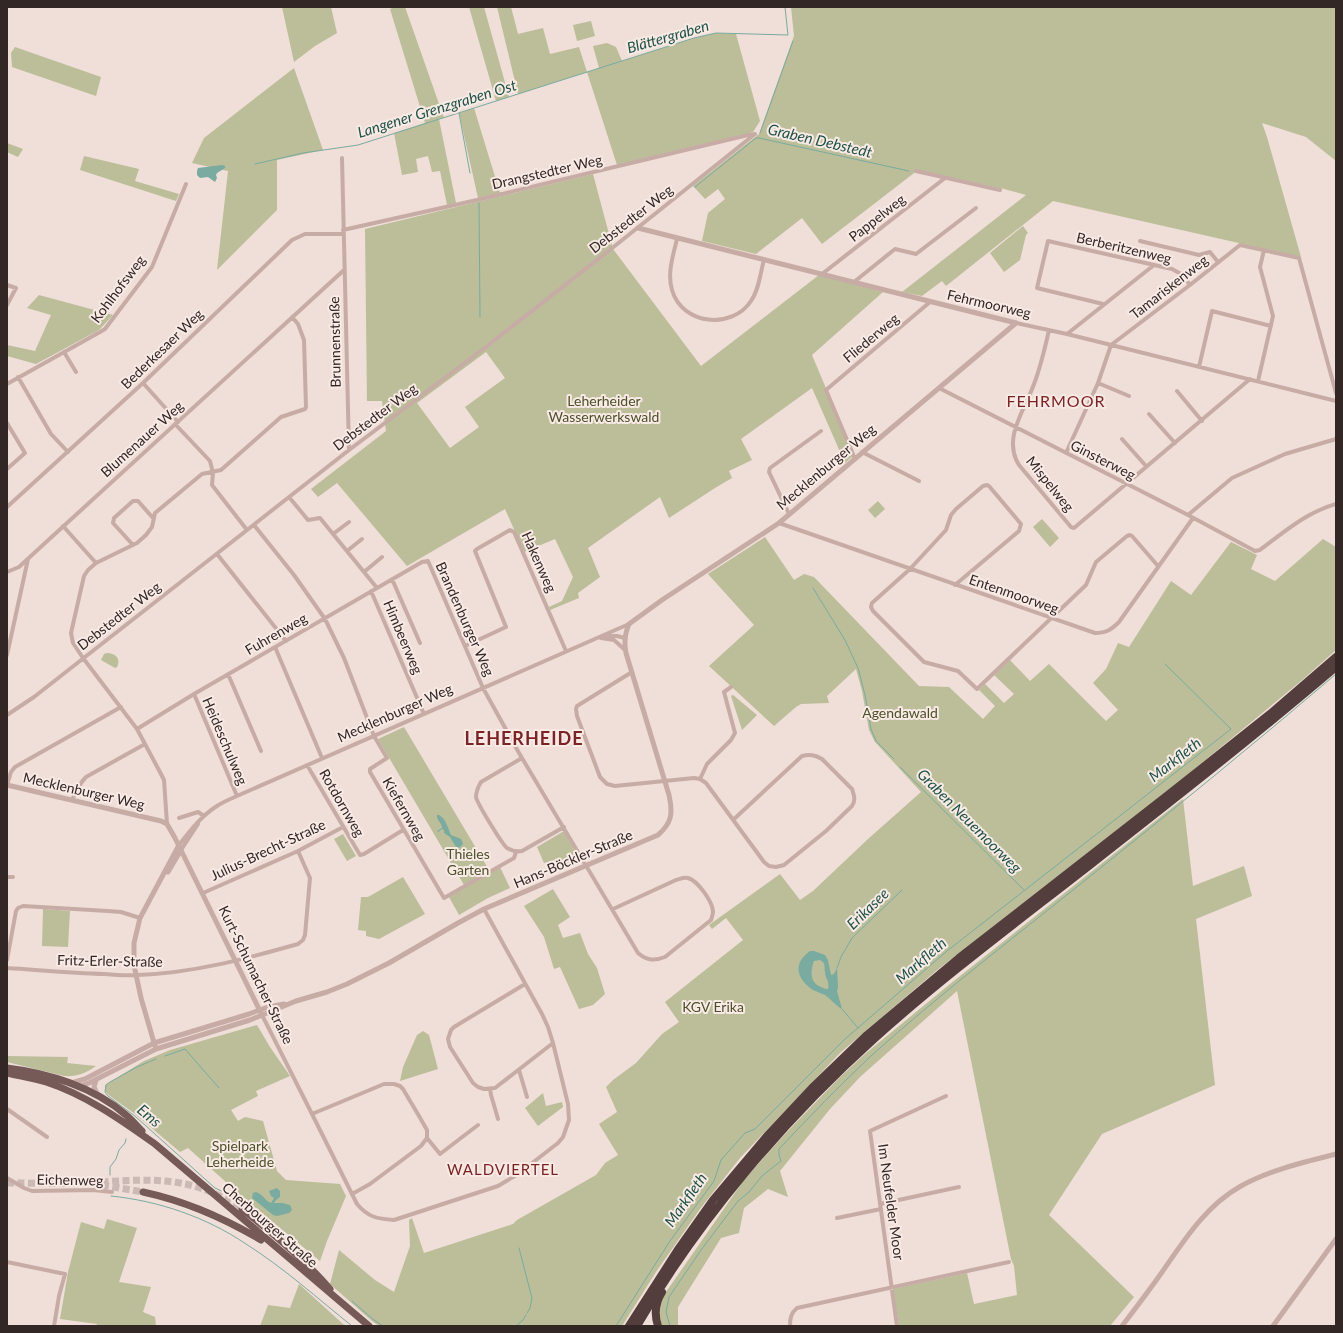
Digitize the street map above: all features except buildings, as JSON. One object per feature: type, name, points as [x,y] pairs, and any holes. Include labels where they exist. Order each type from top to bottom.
[{"type":"highway","points":[[629,1326],[679,1248],[713,1200],[763,1140],[867,1035],[965,953],[1270,714],[1336,656]]},
{"type":"highway","points":[[637,1326],[650,1303],[679,1260],[726,1196],[768,1145],[818,1092],[874,1038],[964,963],[1272,722],[1336,667]]},
{"type":"highway","points":[[658,1326],[656,1315],[657,1302],[659,1296],[678,1268],[679,1260]]},
{"type":"main road","name":"Cherbourger Straße","points":[[7,1068],[34,1072],[63,1085],[109,1113],[155,1144]]},
{"type":"main road","name":"Cherbourger Straße","points":[[7,1073],[63,1085]]},
{"type":"main road","points":[[63,1085],[68,1089],[80,1084]]},
{"type":"main road","points":[[78,1095],[80,1084]]},
{"type":"main road","name":"Cherbourger Straße","points":[[80,1084],[126,1115],[155,1144],[369,1326]]},
{"type":"main road","points":[[143,1192],[169,1198],[203,1210],[279,1250]]},
{"type":"main road","points":[[242,1209],[311,1267],[344,1305]]},
{"type":"street","name":"Debstedter Weg","points":[[7,715],[34,697],[349,450],[488,345],[638,228],[755,134]]},
{"type":"street","name":"Drangstedter Weg","points":[[343,232],[755,134]]},
{"type":"street","name":"Brunnenstraße","points":[[342,158],[349,450]]},
{"type":"street","points":[[916,171],[1000,190]]},
{"type":"street","name":"Pappelweg","points":[[822,274],[945,178]]},
{"type":"street","name":"Kohlhofsweg","points":[[7,384],[104,329],[146,276],[157,256],[186,184]]},
{"type":"street","points":[[854,282],[895,249],[916,254],[976,208]]},
{"type":"street","name":"Fehrmoorweg","points":[[638,228],[930,302],[1199,366],[1336,401]]},
{"type":"street","name":"Bederkesaer Weg","points":[[7,507],[143,383],[292,240],[305,234],[343,232]]},
{"type":"street","points":[[677,239],[670,279],[673,292],[679,303],[687,311],[706,320],[730,318],[745,308],[755,294],[764,260]]},
{"type":"street","name":"Berberitzenweg","points":[[1103,304],[1037,288],[1048,241],[1172,269],[1181,274],[1190,285]]},
{"type":"street","points":[[1140,241],[1200,255],[1210,252],[1218,262]]},
{"type":"street","name":"Tamariskenweg","points":[[1111,345],[1240,245],[1264,250]]},
{"type":"street","points":[[1258,381],[1274,316],[1260,266],[1264,250],[1299,258],[1336,393]]},
{"type":"street","points":[[1067,334],[1154,265]]},
{"type":"street","name":"Blumenauer Weg","points":[[7,572],[19,567],[344,270]]},
{"type":"street","points":[[7,285],[16,288],[7,305]]},
{"type":"street","name":"Fliederweg","points":[[855,458],[826,390],[930,302]]},
{"type":"street","points":[[1199,366],[1212,311],[1271,326]]},
{"type":"street","points":[[156,1049],[136,976],[134,943],[140,918],[164,871],[180,848],[167,824],[164,780],[137,729],[83,658],[73,643],[71,633],[84,576],[96,563],[133,545],[146,535],[152,526],[155,513],[202,474],[213,473],[221,470],[281,417],[302,410],[306,407],[304,340],[302,331],[292,317]]},
{"type":"street","name":"Mecklenburger Weg","points":[[180,848],[193,827],[217,806],[237,796],[629,624],[640,615],[779,523],[1016,322]]},
{"type":"street","name":"Mispelweg","points":[[1049,330],[1044,353],[1034,384],[1015,428],[1013,445],[1014,458],[1019,466],[1071,527],[1074,528],[1126,484]]},
{"type":"street","points":[[1066,453],[1098,383],[1111,345]]},
{"type":"street","points":[[64,352],[76,372]]},
{"type":"street","points":[[18,377],[51,434],[68,452]]},
{"type":"street","points":[[1126,484],[1250,379]]},
{"type":"street","points":[[143,383],[210,461],[213,473],[212,485],[247,530]]},
{"type":"street","points":[[1098,383],[1129,396]]},
{"type":"street","name":"Ginsterweg","points":[[939,388],[1188,515],[1255,551],[1297,522],[1313,513],[1336,504]]},
{"type":"street","points":[[1177,391],[1202,421]]},
{"type":"street","points":[[1149,414],[1175,443]]},
{"type":"street","points":[[7,423],[25,453],[7,469]]},
{"type":"street","points":[[789,514],[769,472],[770,468],[821,431]]},
{"type":"street","points":[[1122,439],[1146,466]]},
{"type":"street","points":[[1188,515],[1232,478],[1285,454],[1336,439]]},
{"type":"street","points":[[862,452],[919,481]]},
{"type":"street","points":[[955,585],[1019,531],[1021,527],[1021,524],[990,486],[983,486],[956,509],[951,515],[946,530],[910,569],[872,604],[871,607],[873,611],[924,662],[958,671],[977,689],[1086,585],[1096,562],[1127,536],[1132,536],[1158,566]]},
{"type":"street","points":[[289,497],[308,520],[320,518],[377,588]]},
{"type":"street","points":[[133,545],[113,523],[114,518],[136,500],[153,518]]},
{"type":"street","name":"Entenmoorweg","points":[[779,523],[1095,633],[1104,633],[1112,630],[1119,622],[1193,518]]},
{"type":"street","points":[[334,534],[349,522]]},
{"type":"street","points":[[254,525],[294,575],[325,619],[344,658],[374,736]]},
{"type":"street","points":[[63,526],[96,563]]},
{"type":"street","name":"Hakenweg","points":[[465,646],[506,627],[475,551],[510,530],[514,532],[566,651]]},
{"type":"street","points":[[347,551],[362,539]]},
{"type":"street","points":[[218,554],[286,641]]},
{"type":"street","points":[[364,572],[382,557]]},
{"type":"street","points":[[7,655],[28,558]]},
{"type":"street","name":"Fuhrenweg","points":[[137,729],[228,674],[426,560]]},
{"type":"street","name":"Brandenburger Weg","points":[[426,560],[429,563],[483,688],[522,758],[588,866],[638,953],[646,959],[660,959],[711,920],[713,912],[711,903],[698,885],[691,880],[684,878],[676,880],[613,909]]},
{"type":"street","points":[[392,579],[420,643]]},
{"type":"street","name":"Himbeerweg","points":[[371,592],[424,714]]},
{"type":"street","name":"Mecklenburger Weg","points":[[598,638],[617,636],[626,638],[633,623],[640,615]]},
{"type":"street","name":"Hans-Böckler-Straße","points":[[80,1084],[96,1080],[156,1049],[296,1001],[327,992],[366,975],[484,909],[651,839],[664,830],[672,813],[664,780],[626,650],[626,630],[629,624]]},
{"type":"street","points":[[608,633],[619,634],[626,638]]},
{"type":"street","points":[[598,638],[614,640],[626,650]]},
{"type":"street","points":[[275,647],[322,758]]},
{"type":"street","points":[[632,672],[578,706],[576,709],[576,716],[600,777],[607,784],[615,786],[664,780],[700,779],[706,783],[733,820],[764,862],[769,866],[776,867],[784,865],[830,827],[852,806],[854,802],[854,795],[852,789],[822,759],[816,755],[810,754],[802,756],[733,820]]},
{"type":"street","points":[[228,674],[261,750]]},
{"type":"street","points":[[700,779],[707,764],[733,738],[735,733],[724,692],[731,687]]},
{"type":"street","name":"Heideschulweg","points":[[194,694],[237,796]]},
{"type":"street","points":[[7,785],[11,772],[15,767],[121,707]]},
{"type":"street","name":"Kiefernweg","points":[[374,736],[387,758],[372,767],[370,772],[444,898],[514,858],[516,852]]},
{"type":"street","points":[[72,800],[76,788],[86,777],[145,744]]},
{"type":"street","points":[[522,758],[481,782],[476,792],[477,800],[504,844],[508,849],[516,852],[522,851],[564,827]]},
{"type":"street","name":"Rotdornweg","points":[[307,765],[360,855],[403,830]]},
{"type":"street","name":"Mecklenburger Weg","points":[[7,785],[161,821],[167,824]]},
{"type":"street","points":[[179,818],[198,812],[203,818]]},
{"type":"street","name":"Julius-Brecht-Straße","points":[[203,893],[298,851],[343,827]]},
{"type":"street","name":"Kurt-Schumacher-Straße","points":[[180,848],[356,1204],[364,1212],[383,1220],[394,1220],[498,1186],[518,1174],[558,1143],[566,1130],[569,1120],[568,1104],[548,1027],[484,909]]},
{"type":"street","name":"Fritz-Erler-Straße","points":[[7,968],[80,974],[136,976],[184,971],[236,961],[298,944],[303,940],[305,935],[310,878],[298,851]]},
{"type":"street","points":[[7,877],[13,877]]},
{"type":"street","points":[[7,960],[16,912],[18,908],[23,906],[121,912],[140,918]]},
{"type":"street","points":[[525,984],[454,1027],[450,1033],[450,1047],[473,1083],[481,1088],[490,1089],[495,1088],[553,1043]]},
{"type":"street","name":"Hans-Böckler-Straße","points":[[80,1084],[154,1043],[261,1013]]},
{"type":"street","points":[[519,1070],[527,1097]]},
{"type":"street","points":[[96,1080],[94,1087],[98,1096]]},
{"type":"street","points":[[312,1114],[384,1084],[397,1085],[403,1089],[427,1130],[427,1138],[421,1146],[370,1184],[352,1194]]},
{"type":"street","points":[[490,1089],[498,1119]]},
{"type":"street","name":"Im Neufelder Moor","points":[[897,1326],[870,1131],[946,1096]]},
{"type":"street","points":[[7,1109],[47,1137]]},
{"type":"street","points":[[427,1138],[440,1154],[478,1125]]},
{"type":"street","points":[[1122,1326],[1188,1234],[1206,1213],[1224,1198],[1240,1186],[1258,1177],[1336,1154]]},
{"type":"street","name":"Eichenweg","points":[[7,1178],[32,1191],[93,1190],[112,1192]]},
{"type":"street","points":[[880,1204],[959,1187]]},
{"type":"street","points":[[837,1218],[881,1209]]},
{"type":"street","points":[[1273,1326],[1336,1239]]},
{"type":"street","points":[[7,1262],[65,1274],[59,1296],[54,1326]]},
{"type":"street","points":[[790,1326],[792,1312],[798,1308],[1009,1262]]},
{"type":"green space","points":[[282,7],[331,7],[337,33],[315,46],[294,62]]},
{"type":"green space","points":[[395,7],[405,7],[444,118],[439,119],[456,203],[447,205],[440,171],[432,172],[428,156],[416,159],[418,172],[402,175],[394,133],[425,123],[390,9]]},
{"type":"green space","points":[[469,7],[484,7],[509,97],[496,101]]},
{"type":"green space","points":[[497,7],[511,7],[518,34],[543,28],[550,54],[579,47],[587,72],[518,94]]},
{"type":"green space","points":[[791,7],[1336,7],[1336,161],[1306,137],[1262,123],[1301,257],[1053,201],[946,286],[942,281],[922,296],[902,292],[1026,195],[918,170],[822,244],[802,218],[756,254],[702,241],[708,213],[725,199],[718,189],[705,199],[693,186],[759,134],[794,36]]},
{"type":"green space","points":[[591,21],[595,36],[577,41],[573,25]]},
{"type":"green space","points":[[716,33],[736,34],[760,121],[753,132],[617,165],[587,72],[599,68],[593,46],[607,43],[616,47],[622,61],[694,38]]},
{"type":"green space","points":[[15,47],[101,77],[96,96],[12,67],[11,53]]},
{"type":"green space","points":[[294,68],[323,150],[277,160],[277,210],[217,270],[228,171],[192,163],[204,138]]},
{"type":"green space","points":[[474,108],[500,193],[478,198],[459,113]]},
{"type":"green space","points":[[7,143],[23,149],[18,157],[7,152]]},
{"type":"green space","points":[[84,156],[139,169],[135,181],[179,194],[176,201],[80,170]]},
{"type":"green space","name":"Leherheider Wasserwerkswald","points":[[593,174],[613,249],[701,366],[819,275],[883,292],[812,355],[854,455],[845,463],[812,388],[741,439],[752,460],[729,471],[732,478],[669,518],[660,497],[588,548],[600,577],[578,593],[579,598],[550,610],[549,607],[562,601],[573,577],[555,539],[524,552],[505,509],[407,566],[337,483],[318,497],[311,489],[386,431],[382,401],[367,401],[365,229]],"holes":[[[486,352],[505,378],[465,407],[479,427],[450,448],[417,403]]]},
{"type":"green space","points":[[1023,226],[1028,233],[1026,235],[1020,260],[1004,272],[990,253]]},
{"type":"green space","points":[[39,295],[113,315],[99,330],[36,364],[7,356],[7,345],[35,351],[51,315],[27,308]]},
{"type":"green space","points":[[878,501],[885,509],[875,518],[868,510]]},
{"type":"green space","points":[[1042,519],[1059,538],[1050,547],[1033,527]]},
{"type":"green space","points":[[765,537],[794,580],[804,574],[814,577],[919,686],[949,687],[983,719],[995,706],[979,690],[985,684],[1004,703],[1014,694],[994,675],[1010,660],[1030,681],[1049,664],[1106,721],[1118,710],[1093,683],[1106,669],[1118,643],[1129,647],[1171,581],[1191,595],[1231,542],[1257,555],[1251,569],[1275,581],[1323,539],[1336,547],[1336,650],[1301,681],[1175,785],[936,971],[840,1053],[740,1158],[700,1209],[656,1272],[622,1326],[379,1326],[330,1284],[339,1250],[375,1280],[394,1292],[410,1246],[409,1220],[412,1218],[424,1253],[513,1224],[517,1220],[596,1175],[605,1163],[618,1155],[599,1124],[617,1112],[606,1087],[636,1063],[662,1034],[679,1022],[665,1002],[743,940],[726,918],[712,929],[709,925],[780,874],[800,900],[813,891],[921,792],[875,742],[869,730],[862,691],[856,669],[827,696],[829,703],[801,704],[774,726],[709,666],[754,625],[708,574]]},
{"type":"green space","points":[[104,654],[113,654],[117,657],[117,667],[115,668],[101,660]]},
{"type":"green space","points":[[733,695],[757,715],[742,730],[731,696]]},
{"type":"green space","name":"Thieles Garten","points":[[404,727],[489,870],[464,885],[378,739]]},
{"type":"green space","points":[[1183,799],[1193,886],[1244,866],[1252,896],[1196,919],[1215,1085],[1102,1134],[1049,1215],[1134,1297],[1110,1326],[899,1326],[893,1289],[967,1273],[974,1304],[1017,1295],[1014,1266],[1011,1259],[957,991],[860,1077],[830,1109],[780,1171],[788,1197],[768,1189],[744,1208],[739,1233],[721,1238],[678,1307],[678,1326],[662,1326],[660,1309],[666,1292],[744,1180],[786,1133],[840,1077],[865,1054],[950,984]]},
{"type":"green space","points":[[564,831],[575,851],[578,863],[558,871],[554,860],[544,863],[537,847]]},
{"type":"green space","points":[[343,834],[356,856],[347,861],[334,839]]},
{"type":"green space","points":[[500,867],[510,888],[488,898],[459,915],[449,897]]},
{"type":"green space","points":[[403,877],[425,914],[379,939],[366,936],[366,931],[358,930],[361,897],[368,897]]},
{"type":"green space","points":[[553,889],[570,917],[558,925],[563,938],[580,933],[588,954],[597,968],[605,994],[593,1005],[579,1009],[560,967],[554,969],[544,937],[524,906]]},
{"type":"green space","points":[[43,909],[70,911],[68,947],[42,946]]},
{"type":"green space","name":"Spielpark Leherheide","points":[[257,1025],[290,1076],[256,1091],[258,1096],[231,1110],[238,1121],[245,1117],[263,1121],[277,1171],[286,1180],[340,1184],[346,1196],[320,1261],[246,1200],[188,1148],[180,1152],[105,1091],[105,1085],[144,1061],[170,1050]]},
{"type":"green space","points":[[423,1031],[429,1035],[438,1069],[400,1081],[403,1067],[417,1035]]},
{"type":"green space","points":[[7,1056],[68,1057],[67,1063],[96,1066],[81,1074],[64,1076],[7,1062]]},
{"type":"green space","points":[[543,1093],[546,1106],[562,1102],[563,1107],[538,1126],[525,1108]]},
{"type":"green space","points":[[107,1219],[137,1228],[119,1282],[151,1287],[143,1312],[155,1317],[156,1326],[96,1326],[97,1324],[60,1319],[68,1272],[81,1222],[104,1229]]},
{"type":"green space","points":[[299,1284],[347,1326],[260,1326],[268,1305],[290,1308]]},
{"type":"water","points":[[222,165],[225,166],[225,168],[217,173],[215,182],[208,177],[200,178],[197,175],[198,168]]},
{"type":"water","points":[[437,815],[443,819],[451,835],[461,839],[463,844],[459,848],[456,847],[450,837],[444,833],[444,830],[442,829],[438,832],[437,831],[442,828]]},
{"type":"water","name":"Erikasee","points":[[810,951],[825,955],[828,960],[831,975],[834,974],[837,968],[837,991],[842,1009],[825,995],[813,990],[803,981],[800,976],[799,966],[804,956]],"holes":[[[820,960],[824,965],[828,989],[816,984],[812,978],[814,961]]]},
{"type":"water","points":[[277,1188],[280,1191],[280,1197],[274,1203],[290,1205],[292,1210],[289,1213],[277,1216],[273,1215],[252,1198],[253,1193],[256,1192],[271,1203],[274,1198],[271,1196],[269,1191]]},
{"type":"waterway","name":"Langener Grenzgraben Ost","points":[[255,164],[303,153],[358,145],[694,38],[716,33],[788,35],[785,7]]},
{"type":"waterway","name":"Graben Debstedt","points":[[760,133],[793,41]]},
{"type":"waterway","points":[[459,113],[470,173]]},
{"type":"waterway","name":"Graben Debstedt","points":[[695,187],[756,138],[909,171]]},
{"type":"waterway","points":[[479,203],[480,317]]},
{"type":"waterway","name":"Graben Neuemoorweg","points":[[813,588],[845,640],[858,668],[865,695],[871,729],[876,741],[894,759]]},
{"type":"waterway","name":"Markfleth","points":[[616,1326],[670,1241],[714,1181],[721,1160],[745,1133],[755,1129],[845,1039],[947,951],[1231,729],[1165,664]]},
{"type":"waterway","points":[[670,1326],[666,1312],[669,1297],[701,1250],[738,1201],[749,1192],[762,1176],[781,1161],[779,1149],[848,1078],[898,1032],[950,988],[1179,805],[1336,674]]},
{"type":"waterway","name":"Graben Neuemoorweg","points":[[900,767],[1024,890]]},
{"type":"waterway","name":"Erikasee","points":[[837,968],[841,957],[852,938],[902,890]]},
{"type":"waterway","name":"Erikasee","points":[[842,1009],[858,1028]]},
{"type":"waterway","name":"Ems","points":[[165,1056],[185,1049],[219,1088]]},
{"type":"waterway","name":"Ems","points":[[156,1059],[137,1067],[110,1082],[106,1085],[105,1092],[108,1096],[136,1117],[215,1188],[228,1194]]},
{"type":"waterway","points":[[110,1175],[110,1167],[116,1159],[119,1150],[125,1143],[126,1139]]},
{"type":"waterway","points":[[111,1196],[129,1198],[164,1206],[198,1218],[231,1234],[274,1263],[352,1326]]},
{"type":"waterway","points":[[519,1248],[532,1298],[530,1308],[527,1313]]},
{"type":"waterway","name":"Ems","points":[[352,1301],[383,1326]]},
{"type":"waterway","points":[[516,1326],[526,1315]]},
{"type":"tunnel","points":[[7,1183],[83,1183],[146,1180],[165,1181],[203,1189],[222,1197],[242,1209]]},
{"type":"tunnel","points":[[102,1185],[143,1192]]},
{"type":"district","name":"FEHRMOOR","points":[[1056,401]]},
{"type":"district","name":"LEHERHEIDE","points":[[524,739]]},
{"type":"district","name":"WALDVIERTEL","points":[[503,1170]]},
{"type":"water label","name":"Blättergraben","points":[[668,37]]},
{"type":"park label","name":"Agendawald","points":[[900,713]]},
{"type":"park label","name":"KGV Erika","points":[[713,1007]]}]
